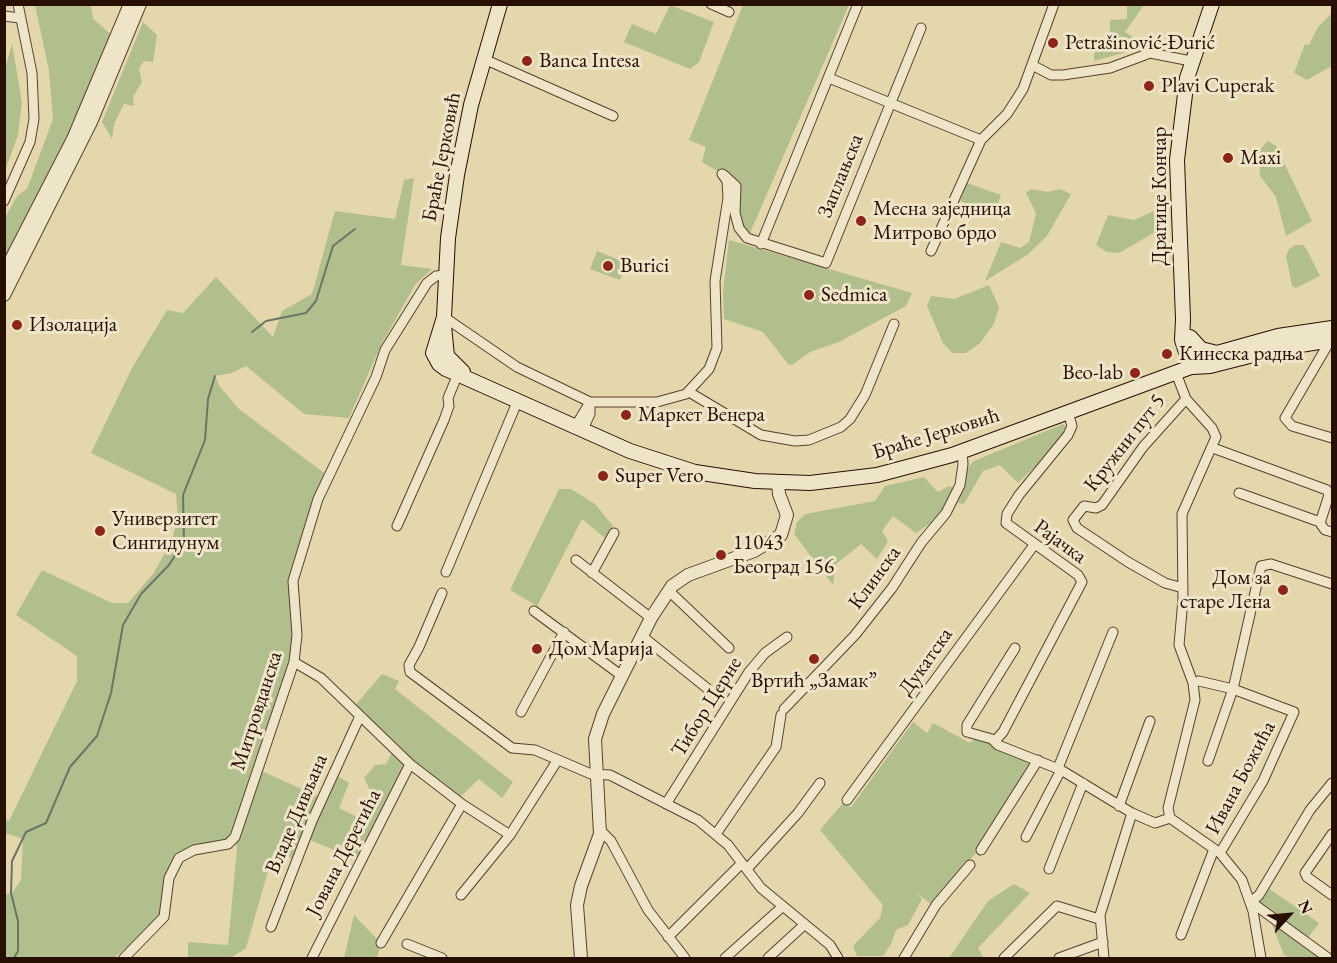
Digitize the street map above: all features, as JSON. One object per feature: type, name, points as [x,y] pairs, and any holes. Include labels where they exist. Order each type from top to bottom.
[{"type":"main road","name":"Браће Јерковић","points":[[474,379],[447,356],[443,319],[445,276],[457,175],[484,59],[500,4]]},
{"type":"main road","name":"Драгице Кончар","points":[[1191,367],[1184,319],[1177,160],[1180,117],[1191,61],[1212,4]]},
{"type":"main road","name":"Браће Јерковић","points":[[443,319],[434,353],[439,364],[459,374],[578,429],[648,458],[695,472],[778,483],[810,483],[877,475],[909,468],[962,451],[1191,367]]},
{"type":"main road","points":[[1191,367],[1217,353],[1278,336],[1331,336]]},
{"type":"main road","points":[[1191,367],[1210,366],[1331,336]]},
{"type":"main road","points":[[1176,373],[1186,338],[1201,349],[1217,353]]},
{"type":"street","points":[[4,201],[30,142],[34,119],[32,73],[18,4]]},
{"type":"street","points":[[4,273],[73,139],[130,4]]},
{"type":"street","points":[[4,295],[91,122],[140,4]]},
{"type":"street","points":[[711,4],[729,12]]},
{"type":"street","points":[[443,319],[517,367],[590,402],[657,402],[688,392],[709,369],[717,348],[715,281],[729,198],[727,181],[722,174],[735,186],[735,213],[742,233],[761,244],[858,4]]},
{"type":"street","points":[[931,251],[981,140],[1015,104],[1034,66],[1055,5]]},
{"type":"street","points":[[4,16],[20,18]]},
{"type":"street","name":"Заплањска","points":[[761,244],[826,263],[921,28]]},
{"type":"street","points":[[1034,66],[1056,76],[1116,67],[1150,53],[1161,53],[1191,61]]},
{"type":"street","points":[[484,59],[614,116]]},
{"type":"street","points":[[828,78],[981,140]]},
{"type":"street","name":"Митровданска","points":[[124,958],[164,917],[169,878],[178,858],[194,850],[228,844],[235,837],[294,662],[297,634],[293,581],[318,500],[376,377],[385,350],[427,283],[434,277],[445,276]]},
{"type":"street","points":[[688,392],[761,435],[795,441],[826,434],[841,427],[865,395],[894,324]]},
{"type":"street","points":[[1331,336],[1285,418],[1292,426],[1332,438]]},
{"type":"street","points":[[1176,373],[1186,399],[1214,431],[1216,437],[1182,514],[1183,588],[1179,645],[1193,683],[1195,704],[1168,808],[1170,818],[1217,851],[1242,880],[1251,902],[1261,958]]},
{"type":"street","points":[[396,526],[447,412],[448,398],[459,374]]},
{"type":"street","name":"Кружни пут 5","points":[[1183,588],[1159,580],[1077,528],[1073,520],[1081,508],[1100,506],[1143,447],[1186,399]]},
{"type":"street","points":[[446,572],[518,400]]},
{"type":"street","points":[[578,429],[590,414],[590,402]]},
{"type":"street","name":"Рајачка","points":[[994,741],[1003,732],[1082,582],[1078,575],[1009,528],[1006,523],[1007,514],[1068,435],[1072,426],[1068,412]]},
{"type":"street","points":[[1213,448],[1327,490],[1329,495],[1320,522]]},
{"type":"street","name":"Клинска","points":[[716,834],[776,747],[783,712],[855,635],[892,588],[921,543],[946,513],[960,484],[962,451]]},
{"type":"street","points":[[580,958],[577,900],[600,830],[596,735],[622,676],[668,590],[682,578],[735,559],[779,537],[786,525],[787,515],[779,494],[778,483]]},
{"type":"street","points":[[1239,493],[1320,522],[1323,528],[1332,532]]},
{"type":"street","points":[[592,573],[614,533]]},
{"type":"street","name":"Дукатска","points":[[847,800],[1034,545]]},
{"type":"street","points":[[576,560],[651,618]]},
{"type":"street","points":[[1233,689],[1259,570],[1264,564],[1289,569],[1332,584]]},
{"type":"street","points":[[668,590],[729,648]]},
{"type":"street","points":[[442,593],[409,670],[512,748],[535,750],[557,761],[599,775],[610,775],[690,815],[716,834],[761,888],[830,945],[838,958]]},
{"type":"street","points":[[534,611],[622,676]]},
{"type":"street","points":[[521,712],[564,632]]},
{"type":"street","points":[[1026,837],[1059,769],[1113,632]]},
{"type":"street","points":[[642,636],[708,689]]},
{"type":"street","name":"Тибор Церне","points":[[666,804],[749,672],[765,653],[787,637]]},
{"type":"street","points":[[1016,648],[966,727],[969,733],[994,741],[1059,769],[1119,806],[1155,823],[1170,818]]},
{"type":"street","points":[[294,662],[321,678],[410,764],[462,804],[510,835]]},
{"type":"street","name":"Ивана Божића","points":[[1193,683],[1199,681],[1233,689],[1294,712],[1263,781],[1217,851]]},
{"type":"street","name":"Ивана Божића","points":[[1208,761],[1233,689]]},
{"type":"street","name":"Владе Дивљана","points":[[271,927],[312,821],[360,716]]},
{"type":"street","points":[[1119,806],[1150,721]]},
{"type":"street","points":[[981,850],[1038,760]]},
{"type":"street","points":[[461,895],[510,835],[557,761]]},
{"type":"street","name":"Јована Деретића","points":[[312,958],[410,764]]},
{"type":"street","points":[[668,937],[798,813],[820,783]]},
{"type":"street","points":[[1049,869],[1083,783]]},
{"type":"street","points":[[1251,902],[1259,895],[1310,810],[1332,783]]},
{"type":"street","points":[[381,943],[462,804]]},
{"type":"street","points":[[1104,958],[1099,920],[1132,813]]},
{"type":"street","points":[[600,830],[610,841],[648,910],[685,958]]},
{"type":"street","points":[[1332,834],[1305,872],[1307,878],[1332,895]]},
{"type":"street","points":[[1181,935],[1208,859],[1217,851]]},
{"type":"street","points":[[904,958],[936,905],[970,865]]},
{"type":"street","points":[[1251,902],[1328,958]]},
{"type":"street","points":[[1004,958],[1057,906],[1099,920]]},
{"type":"street","points":[[725,958],[782,907]]},
{"type":"street","points":[[768,958],[804,925]]},
{"type":"street","points":[[1059,958],[1103,942]]},
{"type":"street","points":[[407,944],[442,958]]},
{"type":"green space","points":[[35,5],[91,5],[93,19],[112,35],[60,151],[5,259],[5,218],[17,196],[27,189],[53,119],[49,71]]},
{"type":"green space","points":[[670,5],[714,22],[699,62],[690,69],[624,42],[632,24],[656,34]]},
{"type":"green space","points":[[743,5],[849,5],[750,233],[744,229],[729,178],[702,162],[706,147],[689,140]]},
{"type":"green space","points":[[1127,5],[1144,5],[1125,32],[1136,39],[1134,50],[1094,61],[1095,39],[1110,38],[1110,20],[1127,19]]},
{"type":"green space","points":[[1332,13],[1332,66],[1307,80],[1294,73],[1305,44],[1309,45],[1318,27]]},
{"type":"green space","points":[[143,22],[157,35],[153,62],[144,61],[139,69],[142,82],[133,97],[134,106],[124,104],[114,124],[112,139],[102,122]]},
{"type":"green space","points":[[12,44],[22,102],[18,135],[5,171],[7,179],[5,185],[4,72]]},
{"type":"green space","points":[[1268,141],[1276,146],[1312,221],[1286,236],[1276,197],[1260,176],[1259,151]]},
{"type":"green space","points":[[414,178],[401,265],[432,269],[415,285],[381,345],[349,418],[304,414],[246,366],[232,373],[215,376],[220,387],[239,409],[328,476],[297,564],[296,644],[257,769],[322,798],[333,773],[349,783],[339,808],[365,821],[374,798],[364,778],[375,765],[386,764],[394,749],[352,709],[382,674],[399,681],[395,689],[513,782],[502,798],[479,779],[457,800],[410,764],[361,861],[305,838],[296,860],[274,850],[246,948],[231,958],[188,958],[188,942],[228,945],[237,848],[235,838],[179,858],[157,922],[114,958],[5,958],[4,895],[12,893],[21,880],[23,839],[5,833],[5,819],[9,821],[77,681],[77,656],[16,615],[42,570],[112,603],[128,603],[153,574],[171,543],[178,518],[176,494],[91,453],[132,368],[167,310],[183,313],[216,277],[273,337],[282,311],[312,294],[335,211],[395,219],[404,180]]},
{"type":"green space","points":[[967,183],[1001,195],[994,214],[960,201]]},
{"type":"green space","points":[[1031,189],[1048,192],[1060,189],[1071,194],[1047,236],[1027,255],[985,281],[1001,242],[1020,248],[1029,242],[1036,213],[1026,193]]},
{"type":"green space","points":[[1167,205],[1166,226],[1119,253],[1107,252],[1096,245],[1108,215],[1134,220]]},
{"type":"green space","points":[[729,240],[912,293],[906,306],[839,342],[810,352],[792,365],[788,364],[763,332],[724,319],[723,291]]},
{"type":"green space","points":[[1295,245],[1303,245],[1320,276],[1296,288],[1292,286],[1286,256],[1289,249]]},
{"type":"green space","name":"Burici","points":[[597,251],[627,263],[620,280],[590,269]]},
{"type":"green space","points":[[989,285],[999,307],[994,324],[980,343],[966,353],[952,353],[943,343],[927,306],[931,296],[954,299]]},
{"type":"green space","points":[[1063,424],[1066,427],[1064,434],[1056,446],[1018,483],[1000,465],[983,471],[964,504],[958,503],[965,471],[974,461]]},
{"type":"green space","points":[[924,477],[938,492],[949,486],[955,489],[937,519],[916,533],[893,516],[882,531],[888,541],[877,559],[861,544],[836,564],[833,585],[794,534],[797,522],[805,514],[875,501],[885,486]]},
{"type":"green space","points":[[559,489],[571,489],[595,504],[613,526],[606,539],[582,519],[537,606],[510,590]]},
{"type":"green space","points":[[913,722],[927,733],[933,723],[970,743],[975,738],[991,741],[993,747],[1033,760],[976,853],[931,904],[917,893],[922,899],[908,925],[896,930],[883,956],[857,956],[853,946],[880,918],[883,905],[820,830],[843,803],[851,807]]},
{"type":"green space","points":[[1014,884],[1030,893],[978,948],[984,958],[949,958],[988,901]]},
{"type":"green space","points":[[1268,888],[1319,923],[1305,942],[1328,958],[1290,958],[1284,955],[1271,922],[1258,902]]},
{"type":"green space","points":[[354,915],[381,943],[377,958],[344,958]]},
{"type":"waterway","points":[[252,332],[266,321],[306,313],[316,301],[333,246],[355,229]]},
{"type":"waterway","points":[[14,958],[18,951],[18,921],[11,893],[12,861],[26,832],[46,823],[70,767],[97,736],[111,693],[123,625],[141,594],[169,565],[184,541],[183,495],[205,440],[208,399],[215,376]]},
{"type":"place","name":"Petrašinović-Đurić","points":[[1053,43]]},
{"type":"place","name":"Banca Intesa","points":[[527,61]]},
{"type":"place","name":"Plavi Cuperak","points":[[1149,86]]},
{"type":"place","name":"Maxi","points":[[1228,158]]},
{"type":"place","name":"Месна заједница Митрово брдо","points":[[861,221]]},
{"type":"place","name":"Burici","points":[[608,266]]},
{"type":"place","name":"Sedmica","points":[[809,295]]},
{"type":"place","name":"Изолација","points":[[17,325]]},
{"type":"place","name":"Кинеска радња","points":[[1167,354]]},
{"type":"place","name":"Beo-lab","points":[[1135,373]]},
{"type":"place","name":"Маркет Венера","points":[[626,415]]},
{"type":"place","name":"Super Vero","points":[[603,476]]},
{"type":"place","name":"Универзитет Сингидунум","points":[[100,531]]},
{"type":"place","name":"11043 Београд 156","points":[[721,555]]},
{"type":"place","name":"Дом за старе Лена","points":[[1283,590]]},
{"type":"place","name":"Дом Марија","points":[[537,649]]},
{"type":"place","name":"Вртић „Замак”","points":[[814,659]]}]
